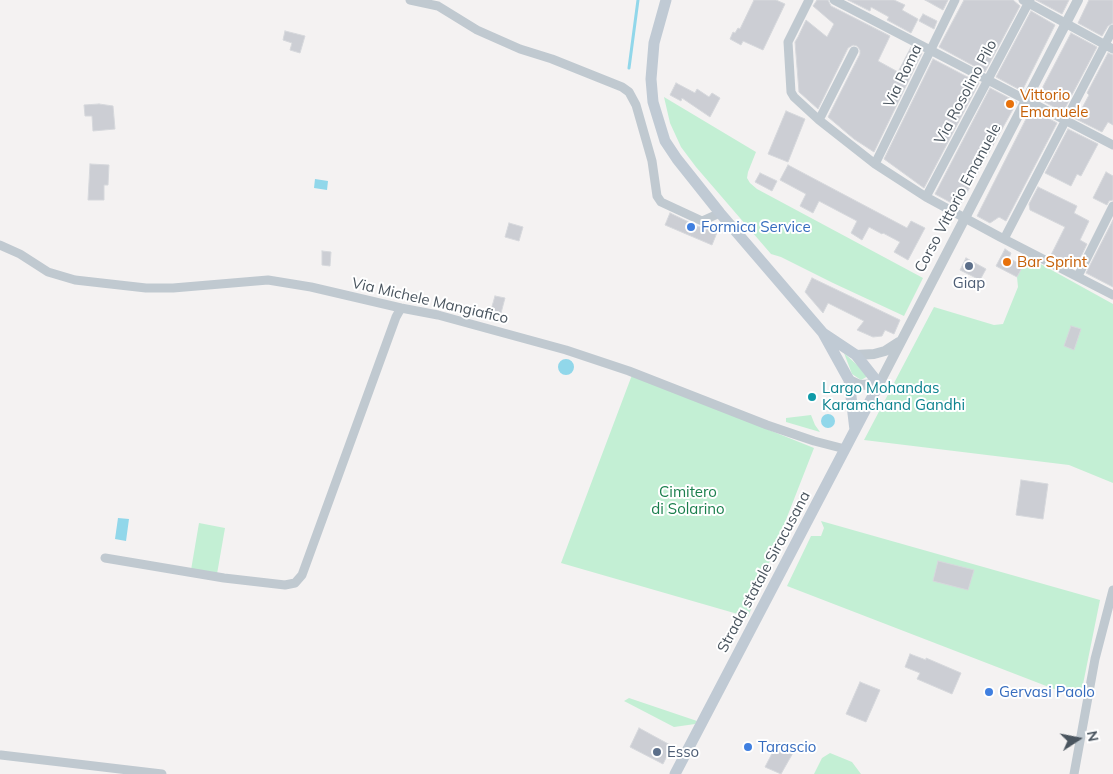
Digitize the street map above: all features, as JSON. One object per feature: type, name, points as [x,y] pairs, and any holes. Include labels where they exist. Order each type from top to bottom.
[{"type":"main road","points":[[666,0],[654,43],[651,63],[653,102],[665,141],[720,213],[823,333],[849,380],[855,430]]},
{"type":"main road","points":[[823,333],[856,355],[879,384]]},
{"type":"main road","name":"Strada statale Siracusana","points":[[675,774],[879,384]]},
{"type":"street","points":[[410,0],[438,6],[485,34],[520,49],[552,59],[629,92],[639,113],[652,161],[657,196],[661,202],[702,220],[720,213]]},
{"type":"street","points":[[809,0],[788,42],[791,92],[794,97],[819,120],[875,164],[926,197],[1113,295]]},
{"type":"street","points":[[834,0],[1113,145]]},
{"type":"street","name":"Via Roma","points":[[875,164],[956,0]]},
{"type":"street","name":"Corso Vittorio Emanuele","points":[[879,384],[1078,0]]},
{"type":"street","points":[[1027,1],[1109,47]]},
{"type":"street","name":"Via Rosolino Pilo","points":[[926,197],[1027,1]]},
{"type":"street","points":[[1004,239],[1065,120],[1109,47],[1113,29]]},
{"type":"street","points":[[819,120],[854,50]]},
{"type":"street","points":[[1078,276],[1113,206]]},
{"type":"street","name":"Via Michele Mangiafico","points":[[0,245],[20,254],[48,272],[75,280],[155,288],[268,280],[311,287],[477,324],[629,371],[767,425],[845,449]]},
{"type":"street","points":[[105,558],[224,578],[285,585],[295,584],[302,575],[396,317],[401,308]]},
{"type":"street","points":[[856,355],[885,351],[900,341]]},
{"type":"street","points":[[849,380],[860,385],[879,384]]},
{"type":"street","points":[[1074,774],[1095,658],[1113,590]]},
{"type":"street","points":[[1,755],[162,774]]},
{"type":"green space","points":[[664,97],[756,152],[747,178],[757,189],[923,278],[904,316],[781,257],[771,254],[681,147],[670,123]]},
{"type":"green space","points":[[1028,257],[1113,304],[1113,483],[1069,465],[864,440],[934,307],[994,325],[1003,324],[1018,287],[1017,277]]},
{"type":"green space","points":[[844,353],[868,376],[861,380],[852,374]]},
{"type":"green space","name":"Cimitero di Solarino","points":[[632,375],[814,448],[748,617],[561,563]]},
{"type":"green space","points":[[811,415],[820,432],[786,422],[786,418]]},
{"type":"green space","points":[[821,521],[1100,600],[1080,699],[787,586],[811,536],[821,536],[824,528]]},
{"type":"green space","points":[[199,523],[225,528],[217,574],[191,570]]},
{"type":"green space","points":[[629,698],[697,721],[695,724],[674,727],[624,701]]},
{"type":"green space","points":[[830,753],[852,762],[861,774],[814,774],[822,758]]},
{"type":"water","points":[[315,179],[328,181],[327,190],[314,188]]},
{"type":"water","points":[[563,359],[569,359],[574,364],[572,373],[563,375],[558,370],[558,364]]},
{"type":"water","points":[[828,414],[833,416],[835,421],[833,426],[828,428],[823,426],[821,421],[823,416]]},
{"type":"water","points":[[118,518],[129,519],[126,541],[115,539]]},
{"type":"building","points":[[754,0],[776,0],[785,4],[763,50],[743,41],[741,45],[730,39],[733,32],[735,33],[738,28],[740,29]]},
{"type":"building","points":[[817,0],[828,0],[831,6],[890,36],[878,61],[898,72],[911,47],[922,53],[874,152],[854,139],[828,117],[860,54],[857,46],[853,45],[848,48],[818,109],[799,92],[795,42],[806,20],[827,37],[834,24],[813,6]]},
{"type":"building","points":[[848,0],[894,0],[905,5],[902,10],[918,19],[911,33],[887,20],[889,17],[871,7],[870,11]]},
{"type":"building","points":[[925,0],[948,0],[943,10]]},
{"type":"building","points":[[964,0],[1013,0],[1020,6],[985,72],[939,47]]},
{"type":"building","points":[[1036,0],[1069,0],[1062,14]]},
{"type":"building","points":[[1089,0],[1113,0],[1113,23],[1108,26],[1102,36],[1078,23]]},
{"type":"building","points":[[1031,11],[1055,25],[1022,91],[996,77]]},
{"type":"building","points":[[923,14],[937,21],[934,29],[919,21]]},
{"type":"building","points":[[285,31],[305,36],[300,53],[290,50],[292,43],[283,40]]},
{"type":"building","points":[[1071,33],[1097,47],[1063,112],[1037,98]]},
{"type":"building","points":[[1108,53],[1113,55],[1113,125],[1108,122],[1102,132],[1074,118],[1078,111],[1080,112],[1089,95],[1087,93]]},
{"type":"building","points":[[933,59],[979,83],[924,188],[884,159]]},
{"type":"building","points":[[676,83],[695,93],[697,89],[709,97],[712,93],[720,98],[710,117],[682,98],[681,101],[670,95]]},
{"type":"building","points":[[990,88],[1017,102],[959,207],[935,194]]},
{"type":"building","points":[[99,104],[113,106],[115,129],[93,131],[92,116],[85,116],[84,105]]},
{"type":"building","points":[[1031,109],[1057,123],[1006,221],[999,217],[990,223],[977,216]]},
{"type":"building","points":[[786,111],[805,119],[788,162],[768,154]]},
{"type":"building","points":[[1068,129],[1098,144],[1081,176],[1077,174],[1071,186],[1045,173]]},
{"type":"building","points":[[90,164],[109,165],[108,185],[104,185],[104,200],[88,200]]},
{"type":"building","points":[[788,165],[907,228],[911,221],[925,228],[908,260],[894,252],[900,242],[869,227],[862,240],[851,233],[857,221],[819,201],[813,213],[800,206],[806,194],[780,180]]},
{"type":"building","points":[[1106,172],[1113,176],[1113,200],[1109,201],[1107,205],[1093,198]]},
{"type":"building","points":[[760,173],[777,181],[772,191],[755,182]]},
{"type":"building","points":[[1038,187],[1077,206],[1074,213],[1089,221],[1080,240],[1087,244],[1076,267],[1051,255],[1065,227],[1030,210],[1029,204]]},
{"type":"building","name":"Formica Service","points":[[670,213],[699,227],[707,225],[718,230],[712,245],[665,225]]},
{"type":"building","points":[[1113,220],[1113,287],[1086,273]]},
{"type":"building","points":[[509,223],[523,227],[519,241],[505,237]]},
{"type":"building","name":"Bar Sprint","points":[[1005,249],[1011,253],[1009,258],[1023,266],[1017,277],[996,266]]},
{"type":"building","points":[[322,251],[331,252],[330,266],[322,265]]},
{"type":"building","points":[[966,258],[986,269],[980,280],[960,270]]},
{"type":"building","points":[[812,278],[900,320],[894,334],[885,330],[882,336],[873,337],[857,330],[864,321],[828,303],[823,313],[805,292]]},
{"type":"building","points":[[495,296],[505,298],[501,313],[491,310]]},
{"type":"building","points":[[1071,326],[1081,329],[1074,350],[1064,346]]},
{"type":"building","points":[[1021,480],[1048,484],[1043,519],[1016,515]]},
{"type":"building","points":[[938,561],[974,570],[968,590],[933,581]]},
{"type":"building","points":[[910,654],[926,660],[926,658],[961,673],[952,694],[917,679],[920,673],[905,667]]},
{"type":"building","points":[[860,682],[880,690],[866,722],[846,714]]},
{"type":"building","points":[[639,728],[672,746],[663,764],[630,747]]},
{"type":"building","points":[[778,742],[794,751],[781,774],[765,767]]},
{"type":"waterway","points":[[629,68],[638,0]]},
{"type":"place","name":"Vittorio Emanuele","points":[[1010,104]]},
{"type":"place","name":"Formica Service","points":[[691,227]]},
{"type":"place","name":"Bar Sprint","points":[[1007,262]]},
{"type":"place","name":"Giap","points":[[969,266]]},
{"type":"place","name":"Largo Mohandas Karamchand Gandhi","points":[[812,397]]},
{"type":"place","name":"Gervasi Paolo","points":[[989,692]]},
{"type":"place","name":"Tarascio","points":[[748,747]]},
{"type":"place","name":"Esso","points":[[657,752]]}]
